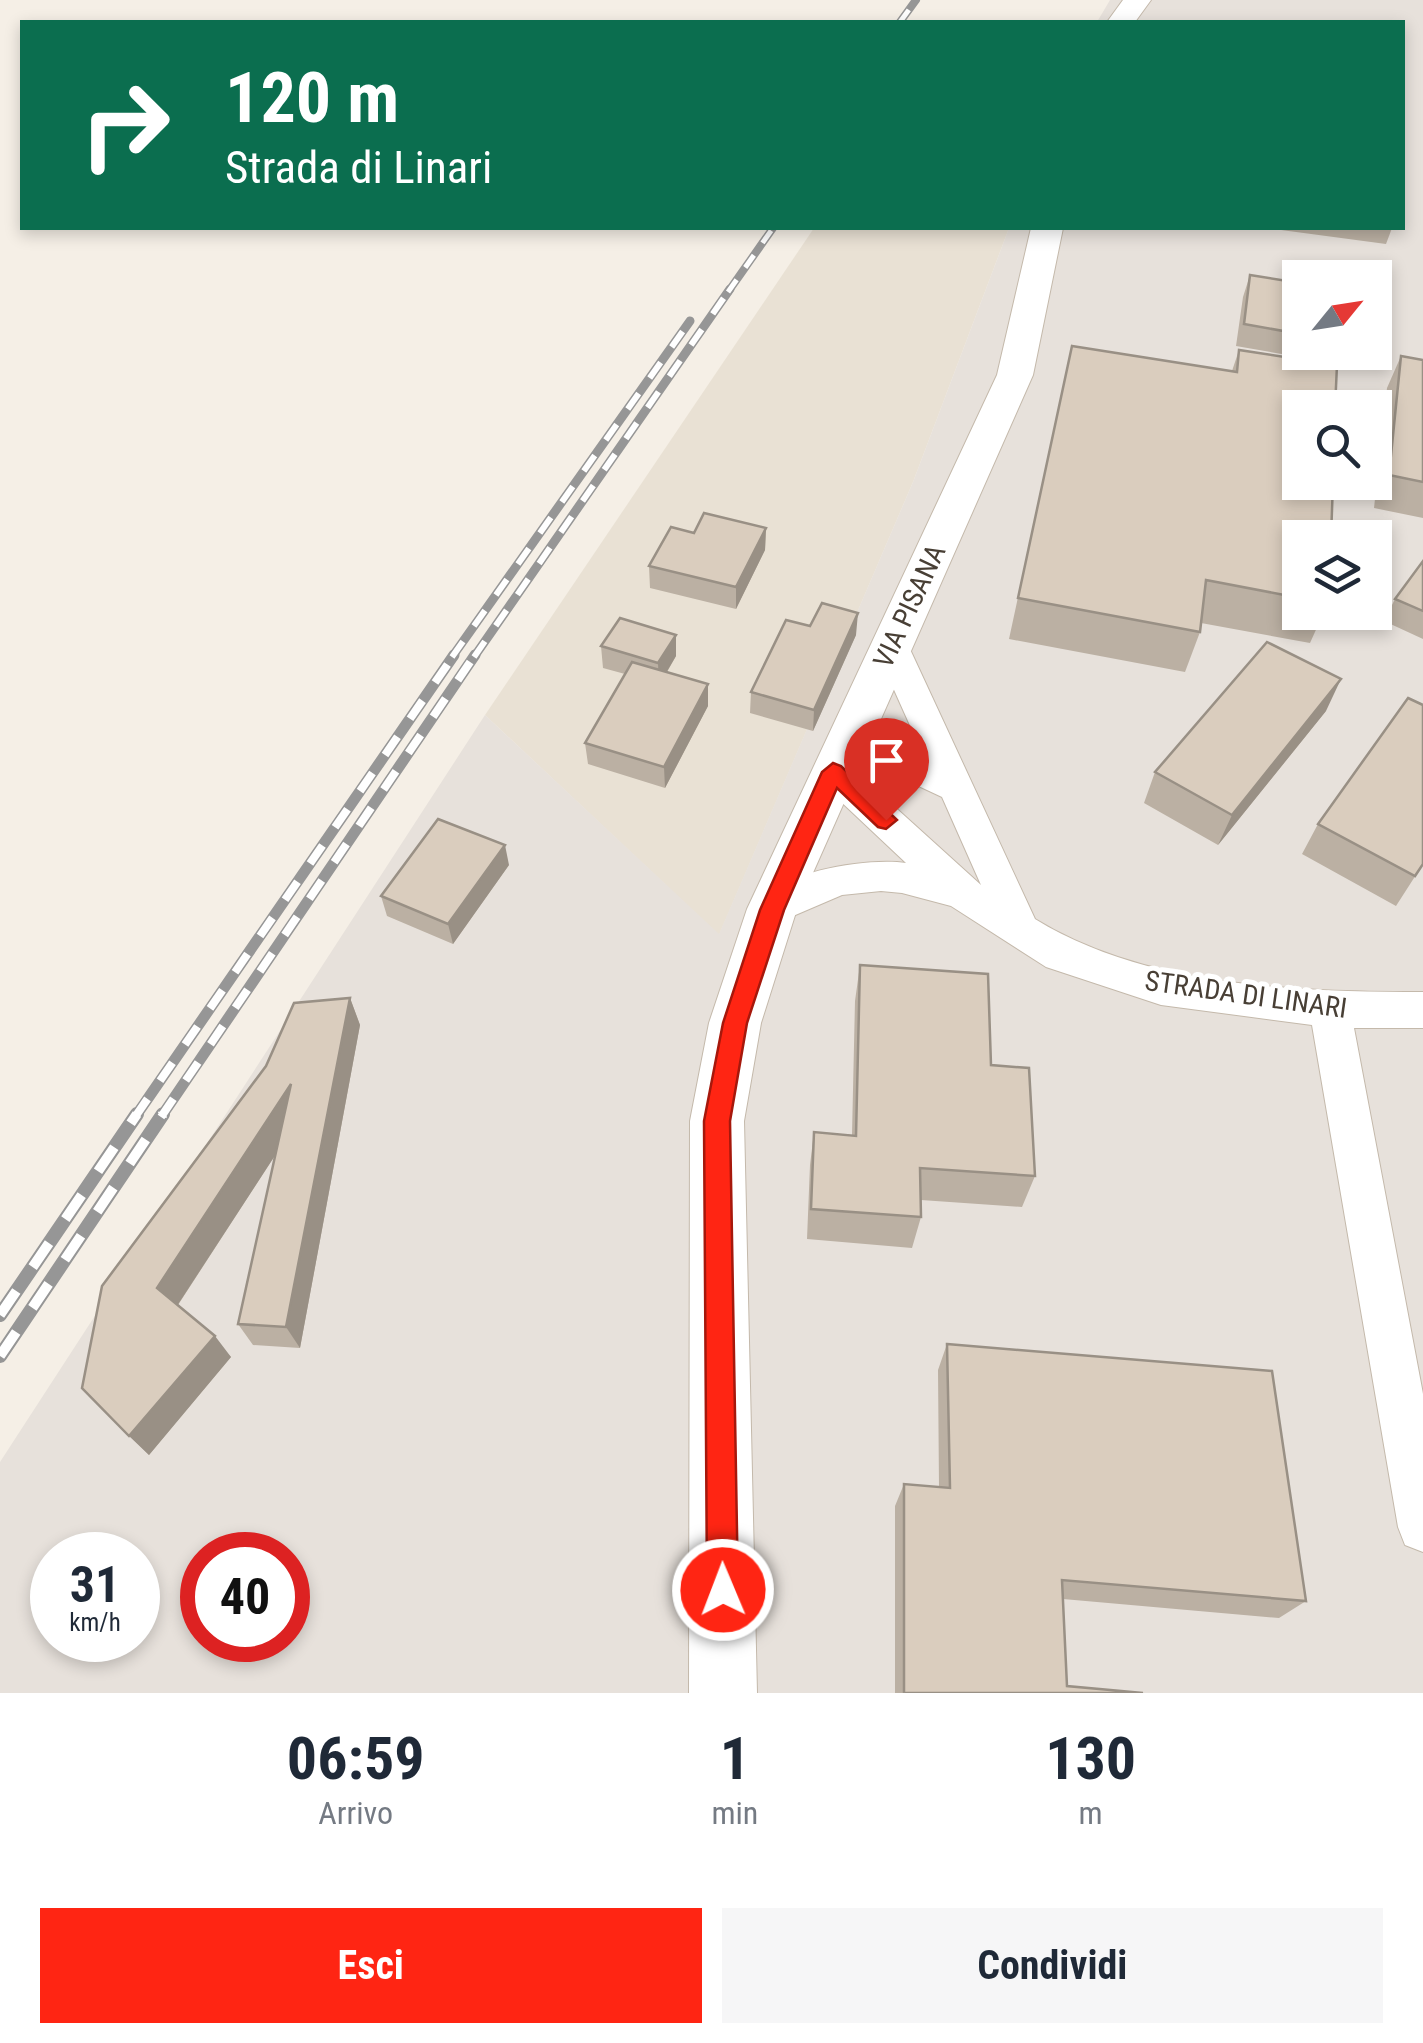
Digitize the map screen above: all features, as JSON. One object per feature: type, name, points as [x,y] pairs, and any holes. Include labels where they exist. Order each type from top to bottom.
[{"type":"street","points":[[1123,20],[1138,0]]},
{"type":"street","name":"VIA PISANA","points":[[723,1693],[717,1121],[735,1023],[772,910],[1014,376],[1046,230]]},
{"type":"street","points":[[891,645],[1020,929]]},
{"type":"street","points":[[833,772],[895,764],[922,768],[956,788]]},
{"type":"street","name":"STRADA DI LINARI","points":[[833,772],[964,894],[1060,954],[1161,988],[1330,1010],[1423,1010]]},
{"type":"street","name":"STRADA DI LINARI","points":[[772,910],[819,886],[886,873],[964,894]]},
{"type":"street","points":[[1330,1010],[1423,1527]]},
{"type":"shaded area","points":[[1110,0],[1423,0],[1423,1693],[0,1693],[0,1462],[485,715],[719,934],[913,482],[1008,230],[1405,230],[1405,20],[1098,20]]},
{"type":"shaded area","points":[[813,230],[1008,230],[913,482],[719,935],[485,715]]},
{"type":"building","points":[[1250,275],[1282,280],[1282,331],[1244,324]]},
{"type":"building","points":[[1072,346],[1237,372],[1239,350],[1282,357],[1282,370],[1337,370],[1336,390],[1282,390],[1282,500],[1332,500],[1332,520],[1282,520],[1282,595],[1206,580],[1200,632],[1018,598]]},
{"type":"building","points":[[1401,356],[1423,360],[1423,482],[1392,476]]},
{"type":"building","points":[[704,513],[766,528],[736,587],[649,566],[671,527],[694,533]]},
{"type":"building","points":[[1423,561],[1423,611],[1395,599]]},
{"type":"building","points":[[822,603],[858,613],[814,710],[751,692],[786,620],[810,626]]},
{"type":"building","points":[[620,618],[676,635],[658,663],[601,646]]},
{"type":"building","points":[[1267,642],[1341,679],[1232,815],[1155,772]]},
{"type":"building","points":[[632,662],[708,684],[664,767],[585,743]]},
{"type":"building","points":[[1408,698],[1423,705],[1423,864],[1415,876],[1318,824]]},
{"type":"building","points":[[438,819],[505,845],[448,924],[381,896]]},
{"type":"building","points":[[860,965],[988,974],[991,1065],[1029,1068],[1035,1176],[920,1168],[921,1217],[811,1209],[814,1132],[856,1136]]},
{"type":"building","points":[[350,998],[286,1327],[238,1324],[291,1084],[157,1288],[215,1336],[129,1436],[82,1388],[102,1286],[266,1066],[294,1003]]},
{"type":"building","points":[[947,1344],[1272,1371],[1306,1601],[1062,1580],[1067,1686],[1143,1693],[904,1693],[904,1484],[950,1488]]},
{"type":"railway","points":[[901,20],[916,0]]},
{"type":"railway","points":[[728,292],[772,230]]},
{"type":"railway","points":[[474,657],[730,289]]},
{"type":"railway","points":[[452,657],[690,321]]},
{"type":"railway","points":[[135,1117],[454,655]]},
{"type":"railway","points":[[161,1117],[475,655]]},
{"type":"railway","points":[[0,1315],[137,1114]]},
{"type":"railway","points":[[0,1356],[163,1114]]},
{"type":"route","points":[[723,1590],[717,1121],[735,1023],[772,910],[833,772],[886,820]]}]
